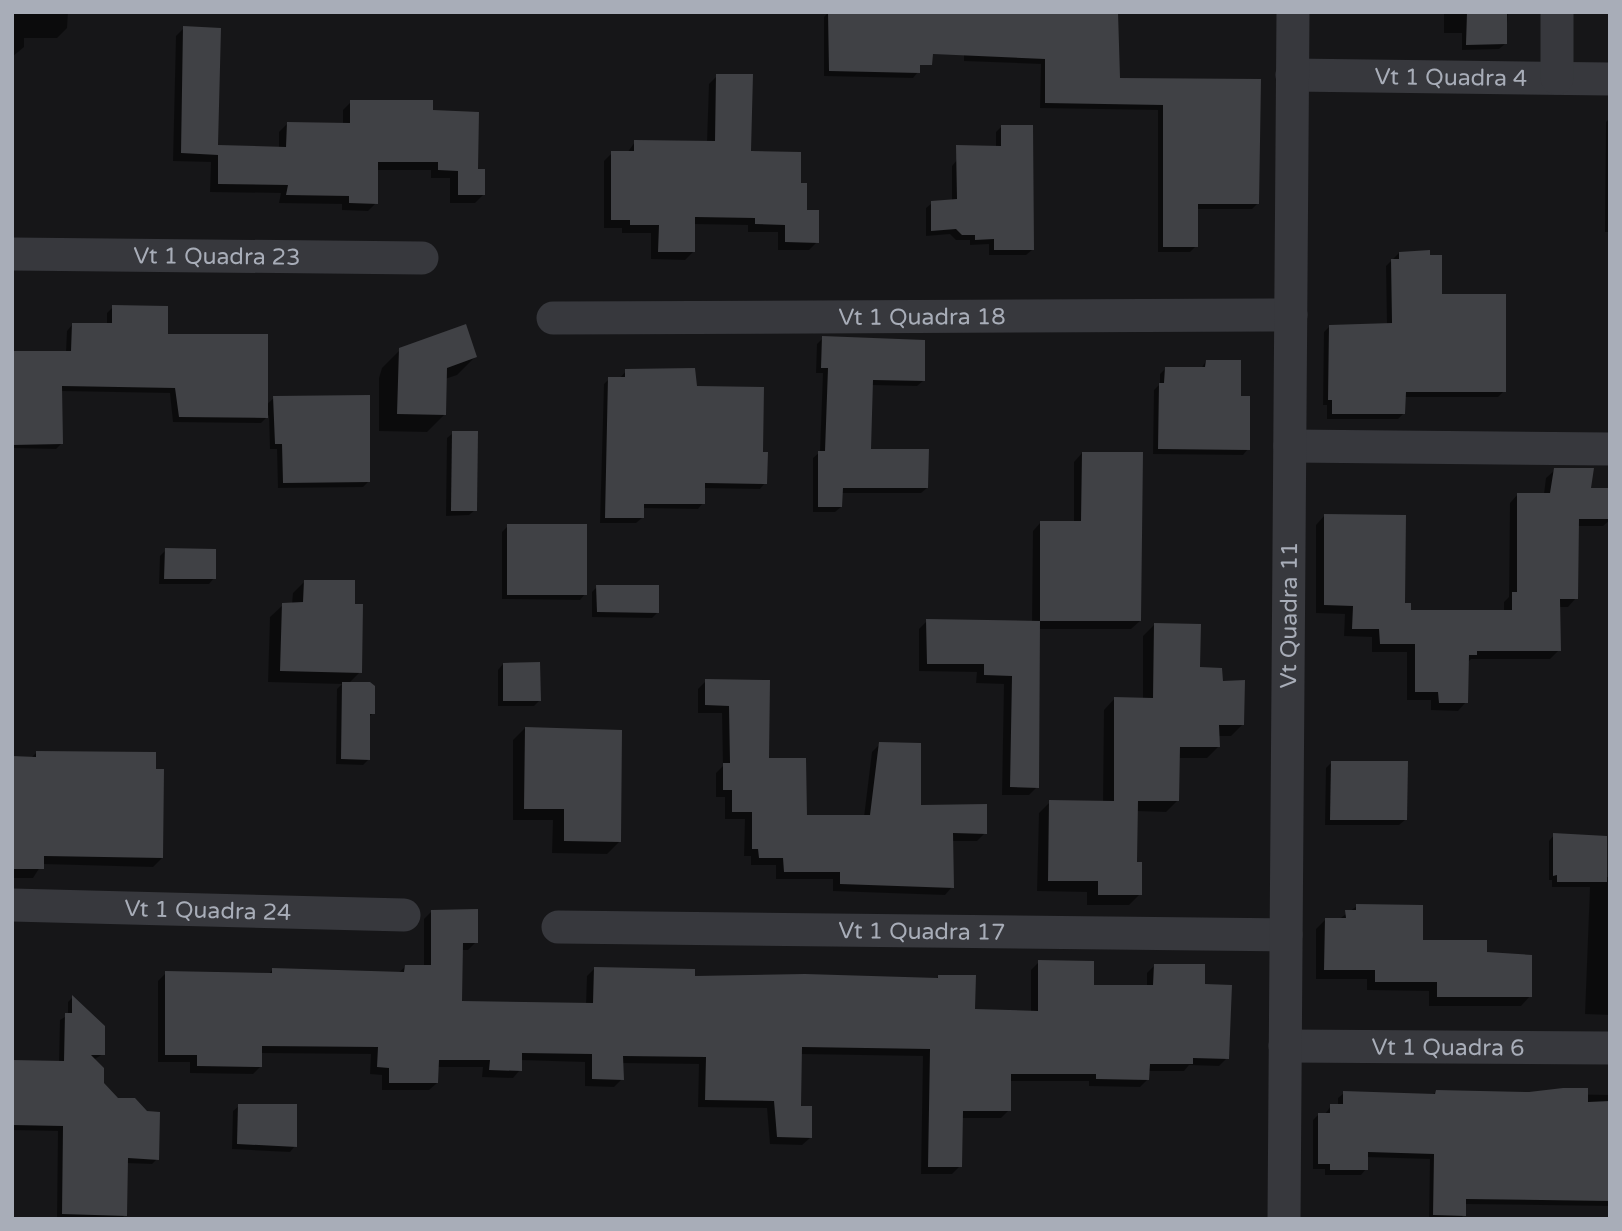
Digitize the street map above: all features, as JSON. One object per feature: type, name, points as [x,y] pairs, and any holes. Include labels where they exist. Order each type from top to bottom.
[{"type":"street","name":"Vt Quadra 11","points":[[1284,1219],[1293,12]]},
{"type":"street","points":[[1557,12],[1557,78]]},
{"type":"street","name":"Vt 1 Quadra 4","points":[[1292,75],[1610,79]]},
{"type":"street","name":"Vt 1 Quadra 23","points":[[12,254],[422,258]]},
{"type":"street","name":"Vt 1 Quadra 18","points":[[553,317],[1291,315]]},
{"type":"street","points":[[1290,446],[1610,449]]},
{"type":"street","name":"Vt 1 Quadra 24","points":[[12,905],[404,915]]},
{"type":"street","name":"Vt 1 Quadra 17","points":[[558,927],[1286,934]]},
{"type":"street","name":"Vt 1 Quadra 6","points":[[1285,1046],[1610,1048]]},
{"type":"building","points":[[828,12],[1118,12],[1120,78],[1261,79],[1259,204],[1198,204],[1198,247],[1163,247],[1163,105],[1045,103],[1045,59],[933,54],[932,65],[920,65],[920,73],[829,71]]},
{"type":"building","points":[[1467,12],[1507,12],[1507,44],[1466,45]]},
{"type":"building","points":[[183,26],[221,28],[218,145],[286,147],[287,122],[350,123],[350,100],[433,100],[433,110],[479,112],[478,169],[485,169],[485,195],[458,195],[458,171],[438,170],[438,162],[378,162],[378,204],[349,203],[349,196],[286,195],[288,185],[218,184],[218,155],[181,153]]},
{"type":"building","points":[[716,74],[753,74],[751,151],[801,152],[801,183],[807,183],[807,210],[819,210],[819,243],[785,242],[785,225],[755,224],[755,218],[695,217],[695,252],[658,252],[659,225],[630,225],[630,220],[611,220],[611,151],[634,151],[634,140],[715,141]]},
{"type":"building","points":[[1001,125],[1033,125],[1034,250],[994,250],[994,239],[975,240],[975,235],[962,235],[956,229],[931,231],[931,201],[957,199],[956,145],[1001,146]]},
{"type":"building","points":[[1430,250],[1430,255],[1442,255],[1442,294],[1506,294],[1506,392],[1406,392],[1405,414],[1332,414],[1332,400],[1328,400],[1329,325],[1392,323],[1391,259],[1399,259],[1399,252]]},
{"type":"building","points":[[112,305],[168,306],[168,334],[268,334],[268,418],[179,417],[175,388],[62,386],[63,444],[12,445],[12,351],[71,351],[72,323],[112,323]]},
{"type":"building","points":[[466,324],[477,357],[447,368],[446,415],[397,414],[399,348]]},
{"type":"building","points":[[822,336],[925,340],[925,381],[873,380],[871,449],[929,449],[928,488],[843,488],[842,507],[818,507],[818,451],[825,451],[828,368],[821,368]]},
{"type":"building","points":[[1206,360],[1241,360],[1241,396],[1250,396],[1250,450],[1158,449],[1159,383],[1164,383],[1165,367],[1205,367]]},
{"type":"building","points":[[695,368],[697,386],[764,387],[763,452],[768,452],[767,484],[705,483],[705,504],[644,504],[644,518],[605,518],[608,377],[625,377],[625,369]]},
{"type":"building","points":[[370,395],[370,482],[283,483],[282,444],[275,444],[273,396]]},
{"type":"building","points":[[452,431],[478,431],[477,511],[451,511]]},
{"type":"building","points":[[1082,452],[1143,452],[1141,621],[1040,621],[1040,521],[1081,521]]},
{"type":"building","points":[[1554,468],[1594,468],[1591,488],[1610,488],[1610,519],[1579,519],[1578,599],[1560,599],[1561,651],[1477,651],[1477,655],[1469,655],[1468,703],[1439,703],[1438,692],[1415,692],[1415,644],[1380,644],[1379,629],[1352,629],[1353,606],[1324,605],[1324,514],[1406,515],[1405,603],[1411,603],[1411,610],[1512,610],[1512,592],[1517,592],[1517,493],[1550,493]]},
{"type":"building","points":[[507,524],[587,524],[587,595],[507,595]]},
{"type":"building","points":[[165,548],[216,549],[216,579],[164,579]]},
{"type":"building","points":[[304,580],[355,580],[355,604],[363,604],[362,673],[280,671],[282,603],[303,602]]},
{"type":"building","points":[[596,585],[659,585],[659,613],[597,612]]},
{"type":"building","points":[[926,619],[1040,621],[1039,788],[1010,787],[1012,676],[984,675],[984,664],[927,664]]},
{"type":"building","points":[[1154,623],[1201,624],[1200,667],[1222,668],[1223,681],[1245,680],[1244,725],[1219,725],[1220,747],[1180,747],[1179,801],[1138,801],[1137,862],[1142,862],[1142,895],[1098,895],[1098,881],[1048,881],[1049,800],[1114,801],[1114,697],[1153,698]]},
{"type":"building","points":[[540,662],[541,701],[503,701],[503,663]]},
{"type":"building","points":[[705,679],[770,680],[769,758],[806,758],[807,815],[870,815],[879,742],[921,743],[921,805],[987,804],[987,834],[953,833],[954,888],[840,884],[840,872],[784,872],[783,858],[759,858],[758,849],[752,849],[752,812],[732,812],[732,790],[723,790],[723,763],[730,763],[729,706],[705,705]]},
{"type":"building","points":[[342,682],[370,682],[375,686],[375,714],[370,714],[370,760],[341,759]]},
{"type":"building","points":[[525,727],[622,730],[621,842],[564,841],[564,809],[524,809]]},
{"type":"building","points":[[36,751],[156,752],[156,769],[164,769],[163,858],[44,856],[44,869],[12,869],[12,756],[36,757]]},
{"type":"building","points":[[1331,761],[1408,761],[1407,820],[1330,820]]},
{"type":"building","points":[[1553,833],[1607,836],[1607,882],[1557,882],[1557,875],[1553,876]]},
{"type":"building","points":[[1356,904],[1423,905],[1423,940],[1487,940],[1487,952],[1532,955],[1532,997],[1437,997],[1437,982],[1375,982],[1375,970],[1324,970],[1325,918],[1346,918],[1345,910],[1356,910]]},
{"type":"building","points":[[478,909],[478,943],[463,943],[462,1001],[593,1003],[594,967],[695,969],[695,976],[805,974],[938,978],[938,975],[976,975],[975,1009],[1038,1011],[1038,960],[1094,961],[1094,985],[1153,985],[1154,964],[1205,964],[1205,984],[1232,985],[1229,1059],[1193,1058],[1193,1064],[1150,1064],[1149,1080],[1096,1079],[1096,1074],[1011,1074],[1011,1111],[963,1111],[962,1167],[928,1167],[930,1049],[802,1047],[801,1106],[812,1106],[812,1138],[777,1137],[774,1101],[705,1100],[706,1057],[623,1056],[624,1080],[592,1079],[592,1054],[522,1053],[522,1071],[489,1070],[490,1060],[439,1060],[438,1083],[389,1083],[389,1068],[377,1067],[378,1047],[262,1046],[262,1067],[197,1066],[197,1055],[165,1055],[165,971],[272,973],[272,968],[404,972],[405,965],[431,965],[431,910]]},
{"type":"building","points":[[72,995],[105,1026],[105,1055],[91,1055],[104,1068],[104,1083],[118,1098],[135,1098],[147,1111],[160,1112],[159,1160],[128,1158],[127,1216],[62,1214],[63,1126],[12,1125],[12,1060],[64,1061],[65,1013],[72,1013]]},
{"type":"building","points":[[1588,1088],[1588,1102],[1610,1101],[1610,1201],[1466,1199],[1466,1216],[1433,1215],[1434,1154],[1368,1152],[1368,1170],[1330,1170],[1330,1164],[1318,1164],[1318,1113],[1330,1113],[1330,1104],[1343,1104],[1343,1091],[1435,1094],[1436,1090],[1529,1092]]},
{"type":"building","points":[[238,1104],[297,1104],[297,1147],[237,1144]]}]
